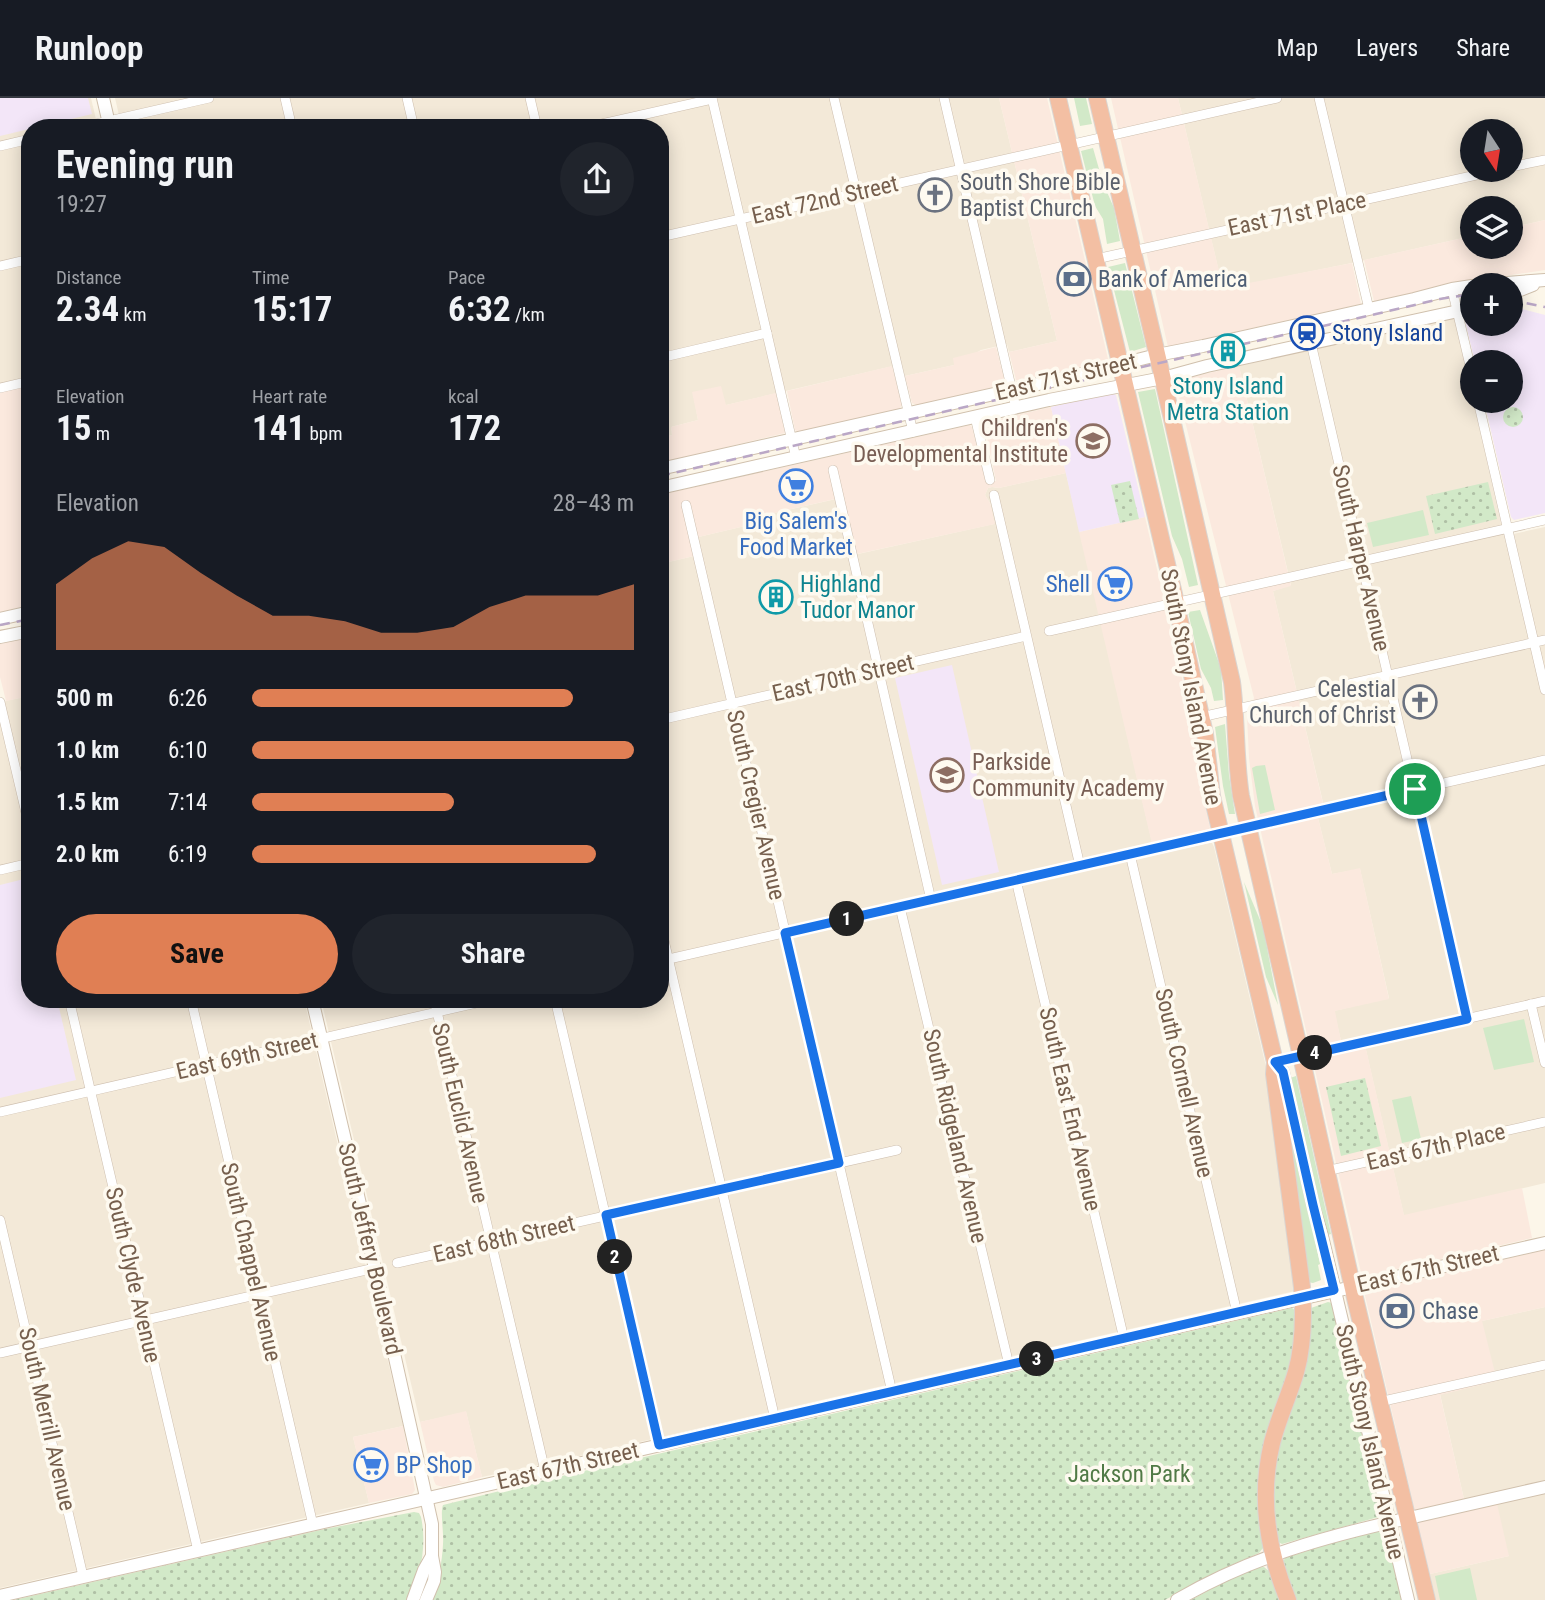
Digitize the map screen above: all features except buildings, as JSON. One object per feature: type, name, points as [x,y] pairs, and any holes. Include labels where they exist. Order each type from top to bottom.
[{"type":"highway","name":"South Stony Island Avenue","points":[[1058,98],[1176,603],[1207,748],[1212,796],[1275,1062]]},
{"type":"highway","name":"South Stony Island Avenue","points":[[1097,98],[1231,682],[1238,777],[1248,827],[1352,1286],[1427,1600]]},
{"type":"highway","points":[[1275,1062],[1274,1074],[1303,1298],[1299,1359],[1273,1440],[1266,1478],[1267,1531],[1288,1600]]},
{"type":"street","points":[[103,98],[108,119]]},
{"type":"street","points":[[128,119],[209,98]]},
{"type":"street","points":[[285,98],[290,119]]},
{"type":"street","points":[[407,98],[412,119]]},
{"type":"street","points":[[530,98],[535,119]]},
{"type":"street","points":[[624,119],[712,98],[796,458]]},
{"type":"street","points":[[834,98],[913,432]]},
{"type":"street","points":[[944,98],[1016,408]]},
{"type":"street","name":"East 72nd Street","points":[[669,235],[1277,98]]},
{"type":"street","points":[[1319,98],[1369,309]]},
{"type":"street","points":[[0,146],[21,141]]},
{"type":"street","points":[[1523,164],[1545,160]]},
{"type":"street","name":"East 71st Place","points":[[1096,259],[1460,179]]},
{"type":"street","points":[[0,266],[21,261]]},
{"type":"street","points":[[1523,282],[1544,280]]},
{"type":"street","points":[[1523,289],[1544,280]]},
{"type":"street","name":"East 71st Street","points":[[669,467],[1460,288]]},
{"type":"street","points":[[1452,289],[1466,350]]},
{"type":"street","name":"East 71st Street","points":[[669,486],[1070,396],[1163,378],[1311,342],[1460,311]]},
{"type":"street","points":[[669,356],[767,333]]},
{"type":"street","name":"South Harper Avenue","points":[[1311,342],[1467,1019]]},
{"type":"street","points":[[0,388],[21,383]]},
{"type":"street","points":[[1481,413],[1545,690]]},
{"type":"street","points":[[975,417],[990,480]]},
{"type":"street","points":[[677,465],[682,484]]},
{"type":"street","points":[[833,470],[931,900]]},
{"type":"street","points":[[994,495],[1080,866]]},
{"type":"street","name":"South Cregier Avenue","points":[[686,505],[892,1392]]},
{"type":"street","points":[[1049,631],[1545,520]]},
{"type":"street","points":[[0,619],[21,614]]},
{"type":"street","points":[[0,638],[21,633]]},
{"type":"street","name":"East 70th Street","points":[[669,718],[1026,636]]},
{"type":"street","points":[[1201,717],[1545,640]]},
{"type":"street","points":[[0,702],[21,792]]},
{"type":"street","points":[[669,959],[1545,760]]},
{"type":"street","name":"South Cornell Avenue","points":[[1130,854],[1237,1313]]},
{"type":"street","points":[[0,870],[21,865]]},
{"type":"street","name":"South East End Avenue","points":[[1016,880],[1124,1339]]},
{"type":"street","name":"South Ridgeland Avenue","points":[[900,906],[1009,1365]]},
{"type":"street","points":[[669,980],[722,1189],[775,1419]]},
{"type":"street","points":[[1275,1062],[1545,1001]]},
{"type":"street","points":[[1531,1004],[1545,1063]]},
{"type":"street","name":"South Clyde Avenue","points":[[71,1008],[198,1551]]},
{"type":"street","name":"South Chappel Avenue","points":[[193,1008],[313,1525]]},
{"type":"street","name":"South Jeffery Boulevard","points":[[314,1008],[432,1524],[435,1572],[426,1600]]},
{"type":"street","name":"South Euclid Avenue","points":[[436,1008],[545,1471]]},
{"type":"street","name":"East 69th Street","points":[[0,1112],[455,1008]]},
{"type":"street","points":[[557,1008],[659,1445]]},
{"type":"street","name":"South Stony Island Avenue","points":[[1275,1062],[1283,1072],[1408,1600]]},
{"type":"street","name":"East 67th Place","points":[[1326,1171],[1545,1122]]},
{"type":"street","name":"East 68th Street","points":[[397,1263],[897,1150]]},
{"type":"street","name":"South Merrill Avenue","points":[[0,1220],[83,1576]]},
{"type":"street","name":"East 67th Street","points":[[0,1596],[1545,1243]]},
{"type":"street","points":[[0,1353],[375,1268]]},
{"type":"street","points":[[1379,1402],[1545,1365]]},
{"type":"street","points":[[1177,1600],[1272,1554],[1339,1533],[1545,1487]]},
{"type":"street","points":[[413,1600],[432,1556]]},
{"type":"shaded area","points":[[0,98],[91,98],[96,119],[21,119],[21,385],[0,390]]},
{"type":"shaded area","points":[[0,98],[88,98],[92,114],[71,119],[21,119],[21,131],[0,136]]},
{"type":"shaded area","points":[[115,98],[999,98],[1057,341],[1009,352],[1007,344],[981,350],[954,365],[905,376],[902,364],[726,405],[693,393],[698,420],[671,427],[672,435],[669,436],[669,119],[120,119]]},
{"type":"shaded area","points":[[999,98],[1047,98],[1108,359],[1106,362],[1016,380],[1009,352],[1057,341]]},
{"type":"shaded area","points":[[1111,98],[1178,98],[1223,288],[1352,263],[1361,304],[1168,347]]},
{"type":"shaded area","points":[[1178,98],[1545,98],[1545,220],[1523,225],[1523,196],[1460,196],[1460,239],[1223,289]]},
{"type":"shaded area","points":[[1545,220],[1545,270],[1523,273],[1460,273],[1460,283],[1374,301],[1364,260],[1460,239],[1460,259],[1523,259],[1523,225]]},
{"type":"shaded area","points":[[1523,309],[1545,315],[1545,513],[1514,520],[1511,517],[1487,413],[1523,413],[1523,350],[1472,350],[1469,336],[1523,336]]},
{"type":"shaded area","points":[[1455,319],[1462,350],[1460,413],[1476,413],[1504,536],[1545,527],[1545,1183],[1404,1216],[1363,1037],[1341,1041],[1334,1011],[1389,998],[1360,869],[1332,874],[1318,818],[1326,815],[1273,591],[1291,585],[1239,366]]},
{"type":"shaded area","points":[[996,347],[1005,382],[1003,385],[917,405],[912,403],[905,376],[954,365],[953,358]]},
{"type":"shaded area","points":[[892,366],[902,405],[899,409],[798,432],[795,430],[787,391]]},
{"type":"shaded area","points":[[1239,366],[1291,586],[1273,591],[1326,816],[1318,818],[1332,874],[1360,868],[1389,999],[1335,1011],[1341,1041],[1363,1036],[1404,1215],[1522,1188],[1532,1238],[1362,1277],[1255,806],[1247,717],[1254,698],[1175,381]]},
{"type":"shaded area","points":[[21,385],[21,607],[0,612],[0,390]]},
{"type":"shaded area","points":[[721,386],[726,405],[776,393],[785,433],[669,461],[671,427],[698,420],[692,392]]},
{"type":"shaded area","name":"Children's Developmental Institute","points":[[1112,393],[1116,395],[1145,517],[1079,532],[1051,407]]},
{"type":"shaded area","points":[[1051,407],[1066,473],[988,488],[985,495],[990,503],[995,524],[857,554],[844,497],[765,515],[766,521],[690,539],[694,556],[669,562],[669,493],[970,425],[986,483],[996,481],[984,423]]},
{"type":"shaded area","points":[[1066,473],[1155,855],[1209,843],[1214,847],[1268,1075],[1295,1291],[482,1477],[466,1412],[420,1422],[323,1008],[669,1008],[669,562],[694,556],[690,539],[766,521],[765,515],[845,497],[858,554],[994,524],[990,503],[985,495],[988,488]]},
{"type":"shaded area","points":[[1145,517],[1198,748],[1201,787],[1210,828],[1208,831],[1152,844],[1079,532]]},
{"type":"shaded area","points":[[21,639],[21,698],[6,701],[0,677],[0,644]]},
{"type":"shaded area","name":"Parkside Community Academy","points":[[952,665],[999,872],[942,885],[895,678]]},
{"type":"shaded area","points":[[21,698],[21,1008],[306,1008],[403,1426],[353,1437],[369,1503],[0,1588],[0,702]]},
{"type":"shaded area","points":[[21,880],[21,1008],[59,1008],[76,1080],[0,1098],[0,885]]},
{"type":"shaded area","points":[[1545,1250],[1545,1307],[1482,1321],[1497,1381],[1440,1395],[1464,1499],[1415,1511],[1364,1291]]},
{"type":"shaded area","points":[[1545,1307],[1545,1600],[1436,1600],[1430,1574],[1509,1556],[1464,1499],[1440,1394],[1482,1321]]},
{"type":"shaded area","points":[[466,1411],[482,1477],[443,1487],[436,1485],[420,1422]]},
{"type":"shaded area","points":[[403,1426],[415,1490],[412,1494],[369,1503],[353,1437]]},
{"type":"shaded area","points":[[1497,1504],[1509,1556],[1430,1574],[1417,1522]]},
{"type":"green space","points":[[1074,98],[1086,98],[1092,124],[1080,126]]},
{"type":"green space","points":[[1093,148],[1103,183],[1114,208],[1120,241],[1107,244],[1103,219],[1095,206],[1081,151]]},
{"type":"green space","points":[[1125,263],[1146,347],[1130,352],[1108,267]]},
{"type":"green space","points":[[1155,389],[1198,585],[1189,587],[1182,559],[1172,536],[1138,392]]},
{"type":"green space","points":[[1503,413],[1523,413],[1523,421],[1517,427],[1509,427],[1503,421]]},
{"type":"green space","points":[[1130,481],[1139,519],[1120,523],[1111,485]]},
{"type":"green space","points":[[1488,482],[1497,519],[1435,534],[1426,496]]},
{"type":"green space","points":[[1423,510],[1429,535],[1373,547],[1367,523]]},
{"type":"green space","points":[[1200,610],[1221,669],[1223,700],[1214,701],[1211,688],[1201,669],[1188,612]]},
{"type":"green space","points":[[1225,724],[1235,814],[1229,814],[1215,727]]},
{"type":"green space","points":[[1265,765],[1275,810],[1260,814],[1252,768]]},
{"type":"green space","points":[[1244,882],[1263,927],[1278,1005],[1266,977]]},
{"type":"green space","points":[[1524,1019],[1534,1062],[1494,1070],[1483,1028]]},
{"type":"green space","points":[[1296,1076],[1331,1234],[1328,1235],[1316,1199],[1290,1078]]},
{"type":"green space","points":[[1365,1078],[1381,1146],[1341,1156],[1326,1087]]},
{"type":"green space","points":[[1411,1096],[1421,1139],[1402,1143],[1392,1100]]},
{"type":"green space","points":[[1294,1139],[1320,1264],[1321,1280],[1313,1283],[1308,1282],[1290,1140]]},
{"type":"green space","points":[[1332,1303],[1382,1516],[1282,1544],[1278,1542],[1273,1512],[1276,1460],[1311,1308]]},
{"type":"green space","name":"Jackson Park","points":[[1292,1308],[1297,1312],[1298,1321],[1263,1548],[1259,1553],[1220,1570],[1165,1600],[431,1600],[442,1559],[443,1505]]},
{"type":"green space","points":[[414,1512],[421,1517],[423,1549],[420,1570],[409,1600],[14,1600],[325,1529]]},
{"type":"green space","points":[[1381,1530],[1387,1532],[1403,1600],[1296,1600],[1282,1564],[1285,1558]]},
{"type":"green space","points":[[1264,1567],[1270,1572],[1281,1600],[1191,1600],[1237,1576]]},
{"type":"green space","points":[[1470,1568],[1477,1600],[1440,1600],[1435,1576]]},
{"type":"railway","points":[[669,474],[1460,296]]},
{"type":"railway","points":[[1523,303],[1545,307]]},
{"type":"railway","points":[[0,625],[21,621]]},
{"type":"place","name":"South Shore Bible Baptist Church","points":[[935,195]]},
{"type":"place","name":"Bank of America","points":[[1074,279]]},
{"type":"place","name":"Stony Island","points":[[1307,333]]},
{"type":"place","name":"Stony Island Metra Station","points":[[1228,351]]},
{"type":"place","name":"Children's Developmental Institute","points":[[1093,441]]},
{"type":"place","name":"Big Salem's Food Market","points":[[796,486]]},
{"type":"place","name":"Shell","points":[[1115,584]]},
{"type":"place","name":"Highland Tudor Manor","points":[[776,597]]},
{"type":"place","name":"Celestial Church of Christ","points":[[1420,702]]},
{"type":"place","name":"Parkside Community Academy","points":[[947,775]]},
{"type":"place","name":"Chase","points":[[1397,1311]]},
{"type":"place","name":"BP Shop","points":[[371,1465]]},
{"type":"route","points":[[1415,789],[1467,1019],[1275,1062],[1283,1072],[1334,1290],[659,1445],[606,1215],[839,1163],[785,933],[1415,789]]}]
